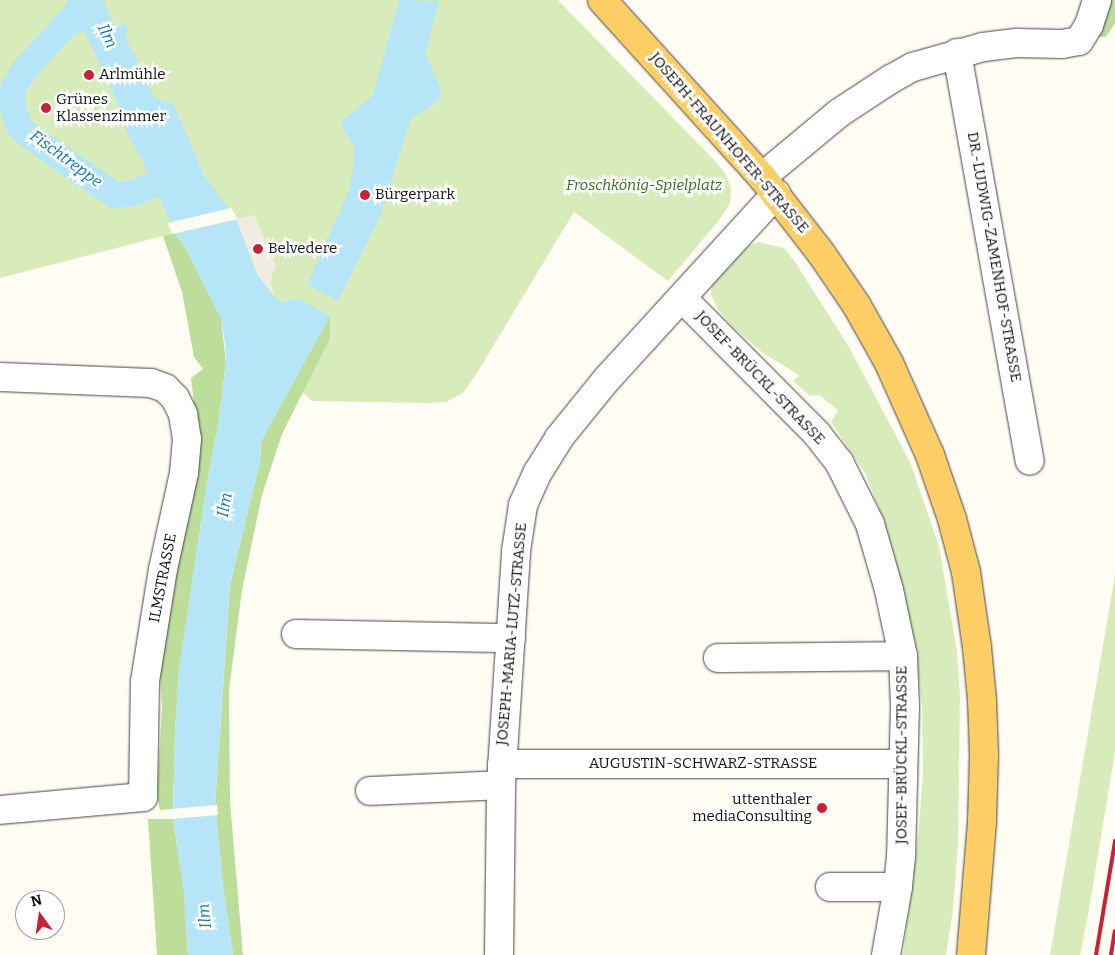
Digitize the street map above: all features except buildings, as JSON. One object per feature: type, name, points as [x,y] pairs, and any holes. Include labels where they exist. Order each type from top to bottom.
[{"type":"main road","name":"JOSEPH-FRAUNHOFER-STRASSE","points":[[602,0],[769,185],[842,283],[889,363],[930,455],[961,549],[977,647],[984,754],[978,888],[971,955]]},
{"type":"street","points":[[769,185],[813,134],[867,94],[913,68],[957,53],[1018,43],[1062,44],[1080,41],[1089,25],[1097,0]]},
{"type":"street","name":"DR.-LUDWIG-ZAMENHOF-STRASSE","points":[[957,53],[1030,462]]},
{"type":"street","name":"JOSEPH-MARIA-LUTZ-STRASSE","points":[[499,955],[501,774],[516,551],[522,511],[538,472],[559,438],[607,379],[682,298],[769,185]]},
{"type":"street","name":"JOSEF-BRÜCKL-STRASSE","points":[[682,298],[794,409],[839,462],[870,524],[889,590],[903,656],[905,706],[903,826],[898,887],[886,955]]},
{"type":"street","name":"ILMSTRASSE","points":[[0,378],[133,380],[151,383],[165,388],[175,398],[183,414],[186,439],[184,473],[163,569],[145,682],[143,797],[0,810]]},
{"type":"street","points":[[296,634],[511,638]]},
{"type":"street","points":[[718,658],[903,656]]},
{"type":"street","name":"AUGUSTIN-SCHWARZ-STRASSE","points":[[370,792],[501,774],[903,764]]},
{"type":"street","points":[[830,888],[898,887]]},
{"type":"green space","name":"Bürgerpark","points":[[0,0],[558,0],[717,163],[726,175],[731,188],[730,203],[720,219],[668,281],[574,212],[463,393],[446,402],[428,403],[312,401],[221,318],[185,247],[175,233],[0,278]]},
{"type":"green space","points":[[1107,0],[1115,0],[1115,23],[1106,37],[1091,37]]},
{"type":"green space","points":[[175,233],[185,247],[221,318],[226,363],[218,426],[207,483],[179,671],[173,809],[160,810],[157,798],[162,706],[159,657],[195,412],[191,378],[203,369],[194,357],[182,292],[163,236]]},
{"type":"green space","points":[[759,242],[784,248],[795,262],[849,347],[910,462],[939,546],[957,652],[960,695],[958,844],[953,910],[946,955],[903,955],[918,839],[923,772],[922,704],[914,641],[894,554],[879,508],[865,473],[831,422],[838,410],[819,395],[810,396],[793,381],[799,375],[763,353],[731,325],[717,308],[711,294],[712,283],[748,246]]},
{"type":"green space","points":[[330,316],[330,338],[282,434],[262,495],[242,590],[229,690],[230,801],[243,955],[233,955],[223,886],[215,805],[230,584],[260,462],[261,441]]},
{"type":"green space","points":[[1115,575],[1115,752],[1088,915],[1080,955],[1050,955]]},
{"type":"green space","points":[[148,819],[173,819],[184,890],[188,955],[157,955]]},
{"type":"shaded area","name":"Belvedere","points":[[254,215],[276,266],[272,274],[271,284],[275,298],[258,276],[236,219]]},
{"type":"water","name":"Ilm","points":[[68,0],[103,0],[115,27],[125,23],[129,32],[124,35],[139,64],[107,79],[84,31],[74,36],[59,26]]},
{"type":"water","points":[[399,0],[440,1],[429,37],[426,55],[441,89],[439,98],[433,105],[411,118],[380,217],[338,301],[307,285],[348,193],[354,164],[354,148],[343,129],[342,121],[373,95]]},
{"type":"water","name":"Ilm","points":[[142,70],[154,97],[174,105],[204,175],[236,219],[258,276],[278,300],[284,302],[298,298],[330,316],[261,441],[260,462],[230,584],[215,805],[223,886],[233,955],[188,955],[184,890],[173,819],[175,731],[179,671],[207,483],[218,426],[226,363],[225,344],[221,318],[185,247],[175,233],[155,185],[117,113],[121,111],[110,85]]},
{"type":"pier","points":[[231,208],[238,219],[172,234],[168,223]]},
{"type":"pier","points":[[217,805],[218,815],[171,819],[171,809]]},
{"type":"waterway","name":"Fischtreppe","points":[[88,0],[24,70],[14,87],[11,98],[17,122],[23,131],[115,195],[130,194],[174,177]]},
{"type":"railway","points":[[1096,955],[1115,841]]},
{"type":"railway","points":[[1111,955],[1115,931]]},
{"type":"place","name":"Arlmühle","points":[[89,75]]},
{"type":"place","name":"Grünes Klassenzimmer","points":[[46,108]]},
{"type":"place","name":"Bürgerpark","points":[[365,195]]},
{"type":"place","name":"Belvedere","points":[[258,249]]},
{"type":"place","name":"uttenthaler mediaConsulting","points":[[822,808]]},
{"type":"park label","name":"Froschkönig-Spielplatz","points":[[644,186]]}]
